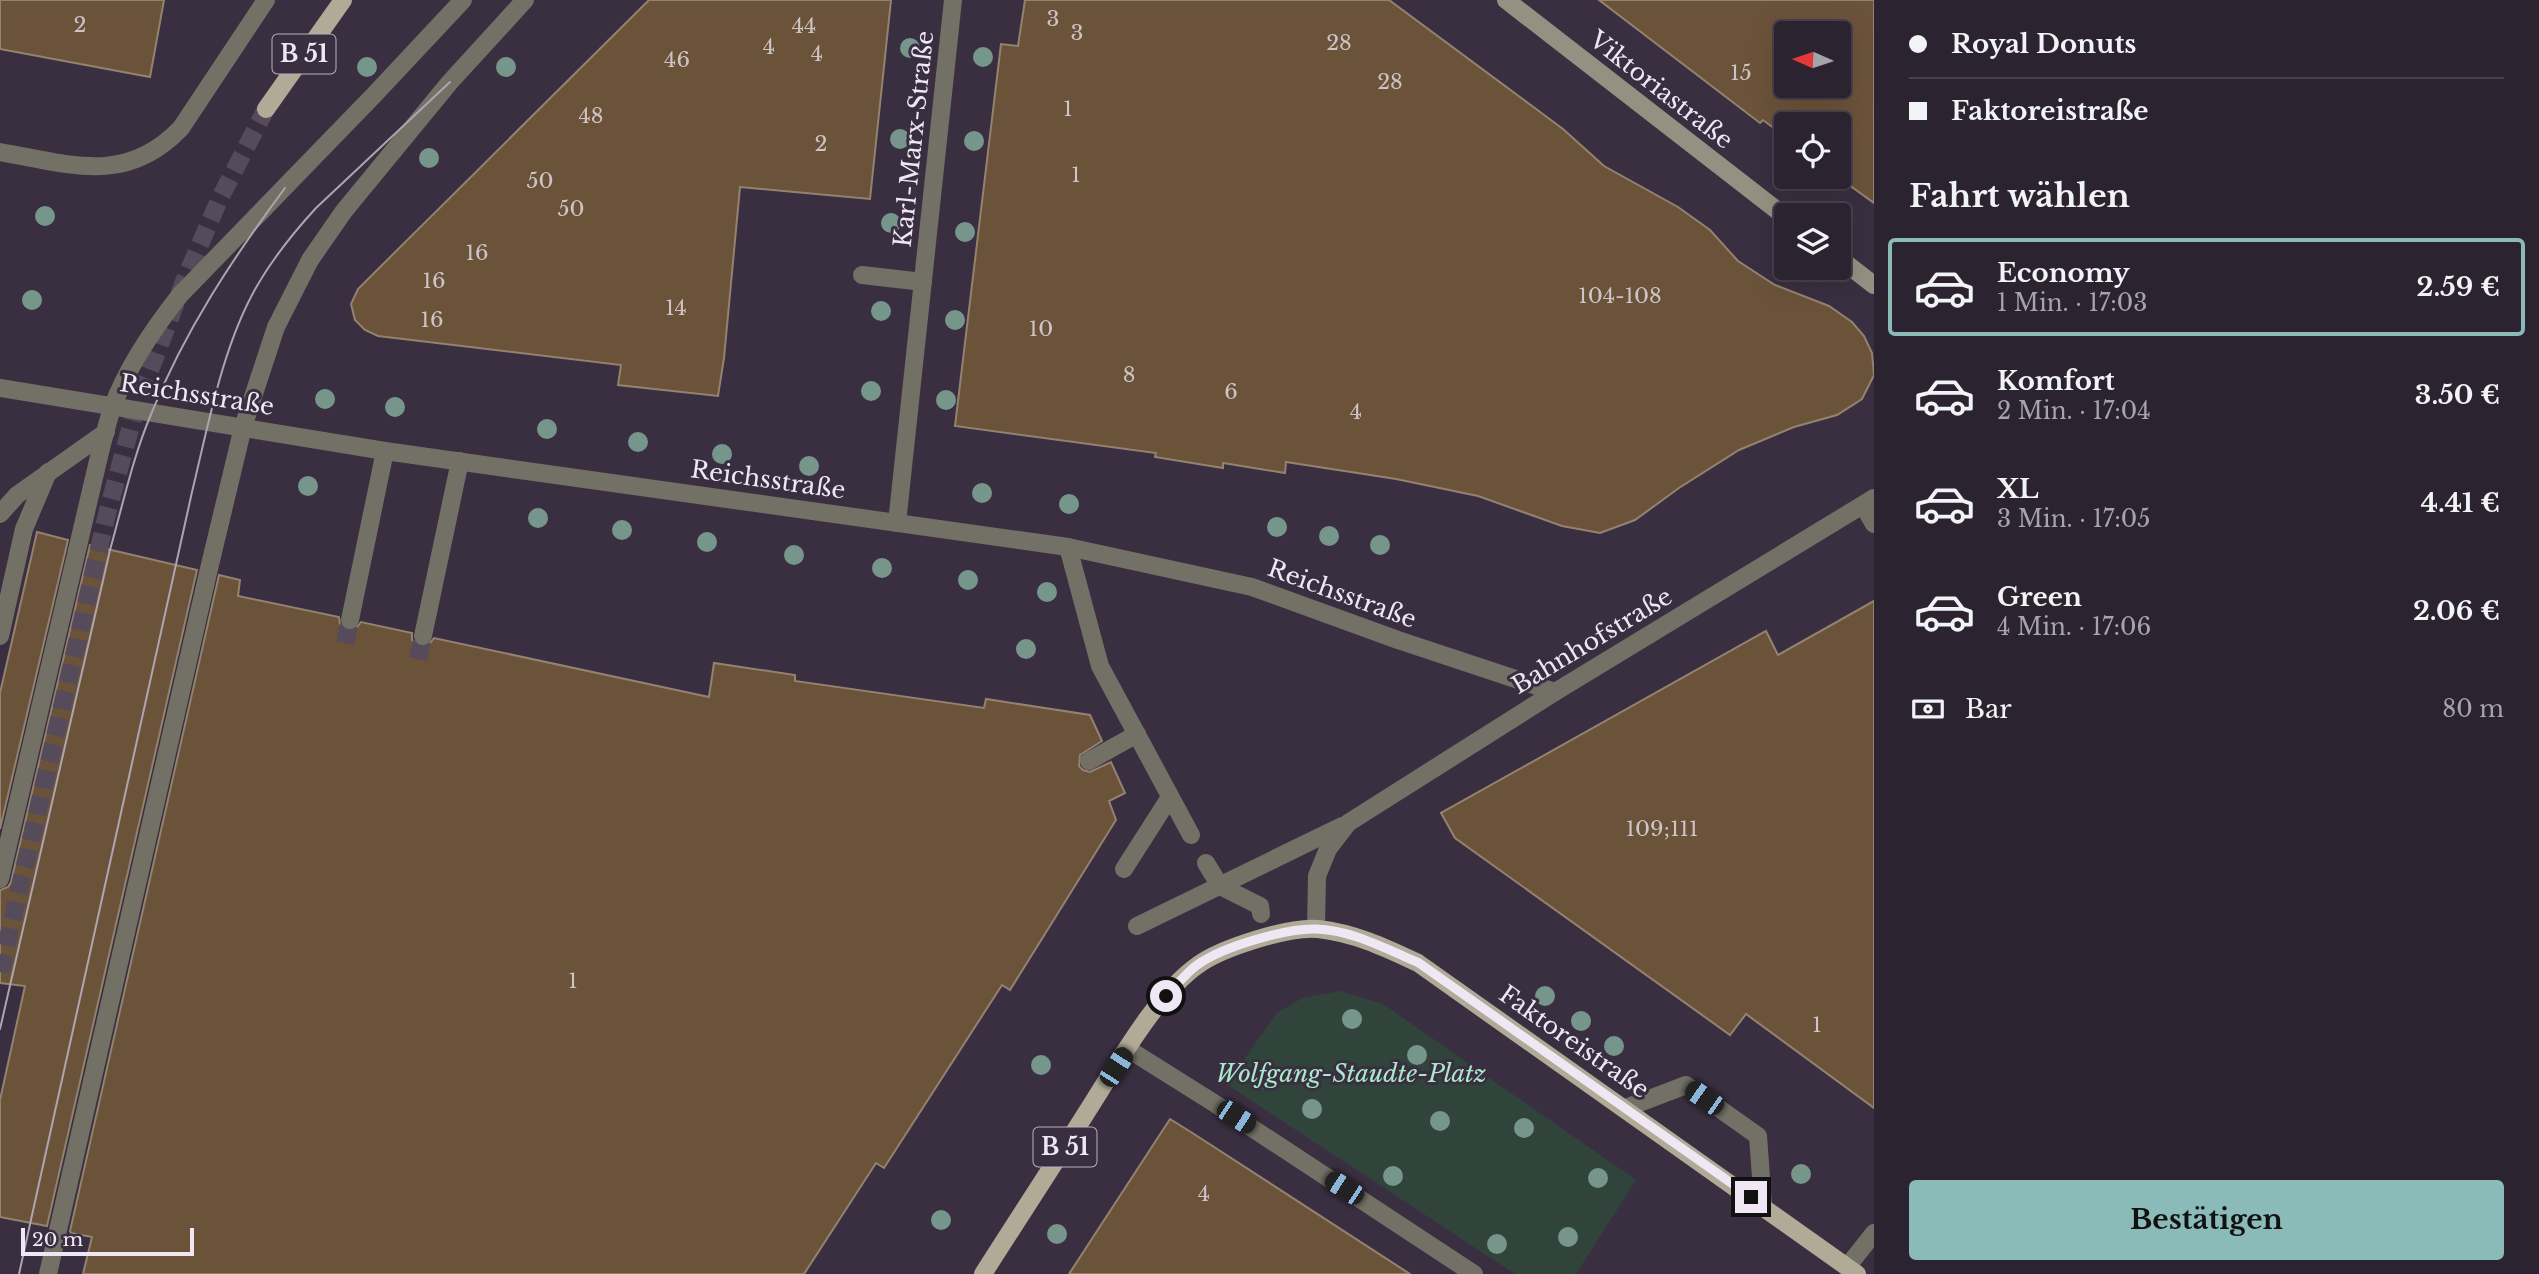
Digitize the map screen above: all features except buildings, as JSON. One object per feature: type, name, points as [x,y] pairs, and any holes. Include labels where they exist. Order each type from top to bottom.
[{"type":"main road","name":"B 51","points":[[266,109],[343,0]]},
{"type":"main road","name":"Viktoriastraße","points":[[1506,0],[1774,208]]},
{"type":"main road","points":[[1851,267],[1874,285]]},
{"type":"main road","name":"Faktoreistraße","points":[[1128,1049],[1166,996],[1196,966],[1214,955],[1267,936],[1316,929],[1363,938],[1419,963],[1852,1270]]},
{"type":"main road","name":"B 51","points":[[983,1274],[1128,1049]]},
{"type":"street","points":[[0,152],[84,166],[117,166],[145,156],[167,143],[181,128],[266,0]]},
{"type":"street","points":[[0,879],[106,432],[113,406],[136,359],[157,324],[180,295],[463,0]]},
{"type":"street","points":[[48,1274],[145,839],[243,427],[276,327],[310,260],[344,211],[388,154],[525,0]]},
{"type":"street","name":"Karl-Marx-Straße","points":[[897,523],[953,0]]},
{"type":"street","name":"Karl-Marx-Straße","points":[[862,275],[923,282]]},
{"type":"street","name":"Reichsstraße","points":[[0,388],[385,451],[1068,547],[1252,587],[1398,640],[1555,692]]},
{"type":"street","points":[[0,514],[17,495],[106,432]]},
{"type":"street","points":[[350,620],[385,451]]},
{"type":"street","points":[[423,636],[460,461]]},
{"type":"street","points":[[0,636],[24,529],[48,472]]},
{"type":"street","name":"Bahnhofstraße","points":[[1137,926],[1349,823],[1555,692],[1869,501],[1874,524]]},
{"type":"street","points":[[1068,547],[1100,666],[1191,835]]},
{"type":"street","points":[[1089,761],[1138,734]]},
{"type":"street","points":[[1124,869],[1170,797]]},
{"type":"street","name":"Bahnhofstraße","points":[[1316,929],[1317,876],[1328,849],[1349,823]]},
{"type":"street","points":[[1206,863],[1220,886],[1260,906],[1262,914]]},
{"type":"street","points":[[1128,1049],[1214,1102],[1474,1274]]},
{"type":"street","points":[[1626,1108],[1686,1086],[1758,1136],[1763,1205]]},
{"type":"street","points":[[1852,1270],[1874,1233]]},
{"type":"green space","name":"Wolfgang-Staudte-Platz","points":[[1341,991],[1383,1004],[1636,1180],[1576,1274],[1515,1274],[1226,1084],[1277,1013],[1302,998]]},
{"type":"tunnel","points":[[0,972],[107,514],[136,407],[185,279],[220,198],[266,109]]},
{"type":"tunnel","points":[[345,643],[350,620]]},
{"type":"tunnel","points":[[418,659],[423,636]]},
{"type":"tram line","points":[[19,1274],[192,492],[218,386],[235,333],[263,276],[300,226],[450,82]]},
{"type":"tram line","points":[[0,1029],[110,550],[139,446],[179,352],[229,268],[285,188]]},
{"type":"route","points":[[1166,996],[1196,966],[1214,955],[1267,936],[1316,929],[1363,938],[1419,963],[1751,1197]]}]
